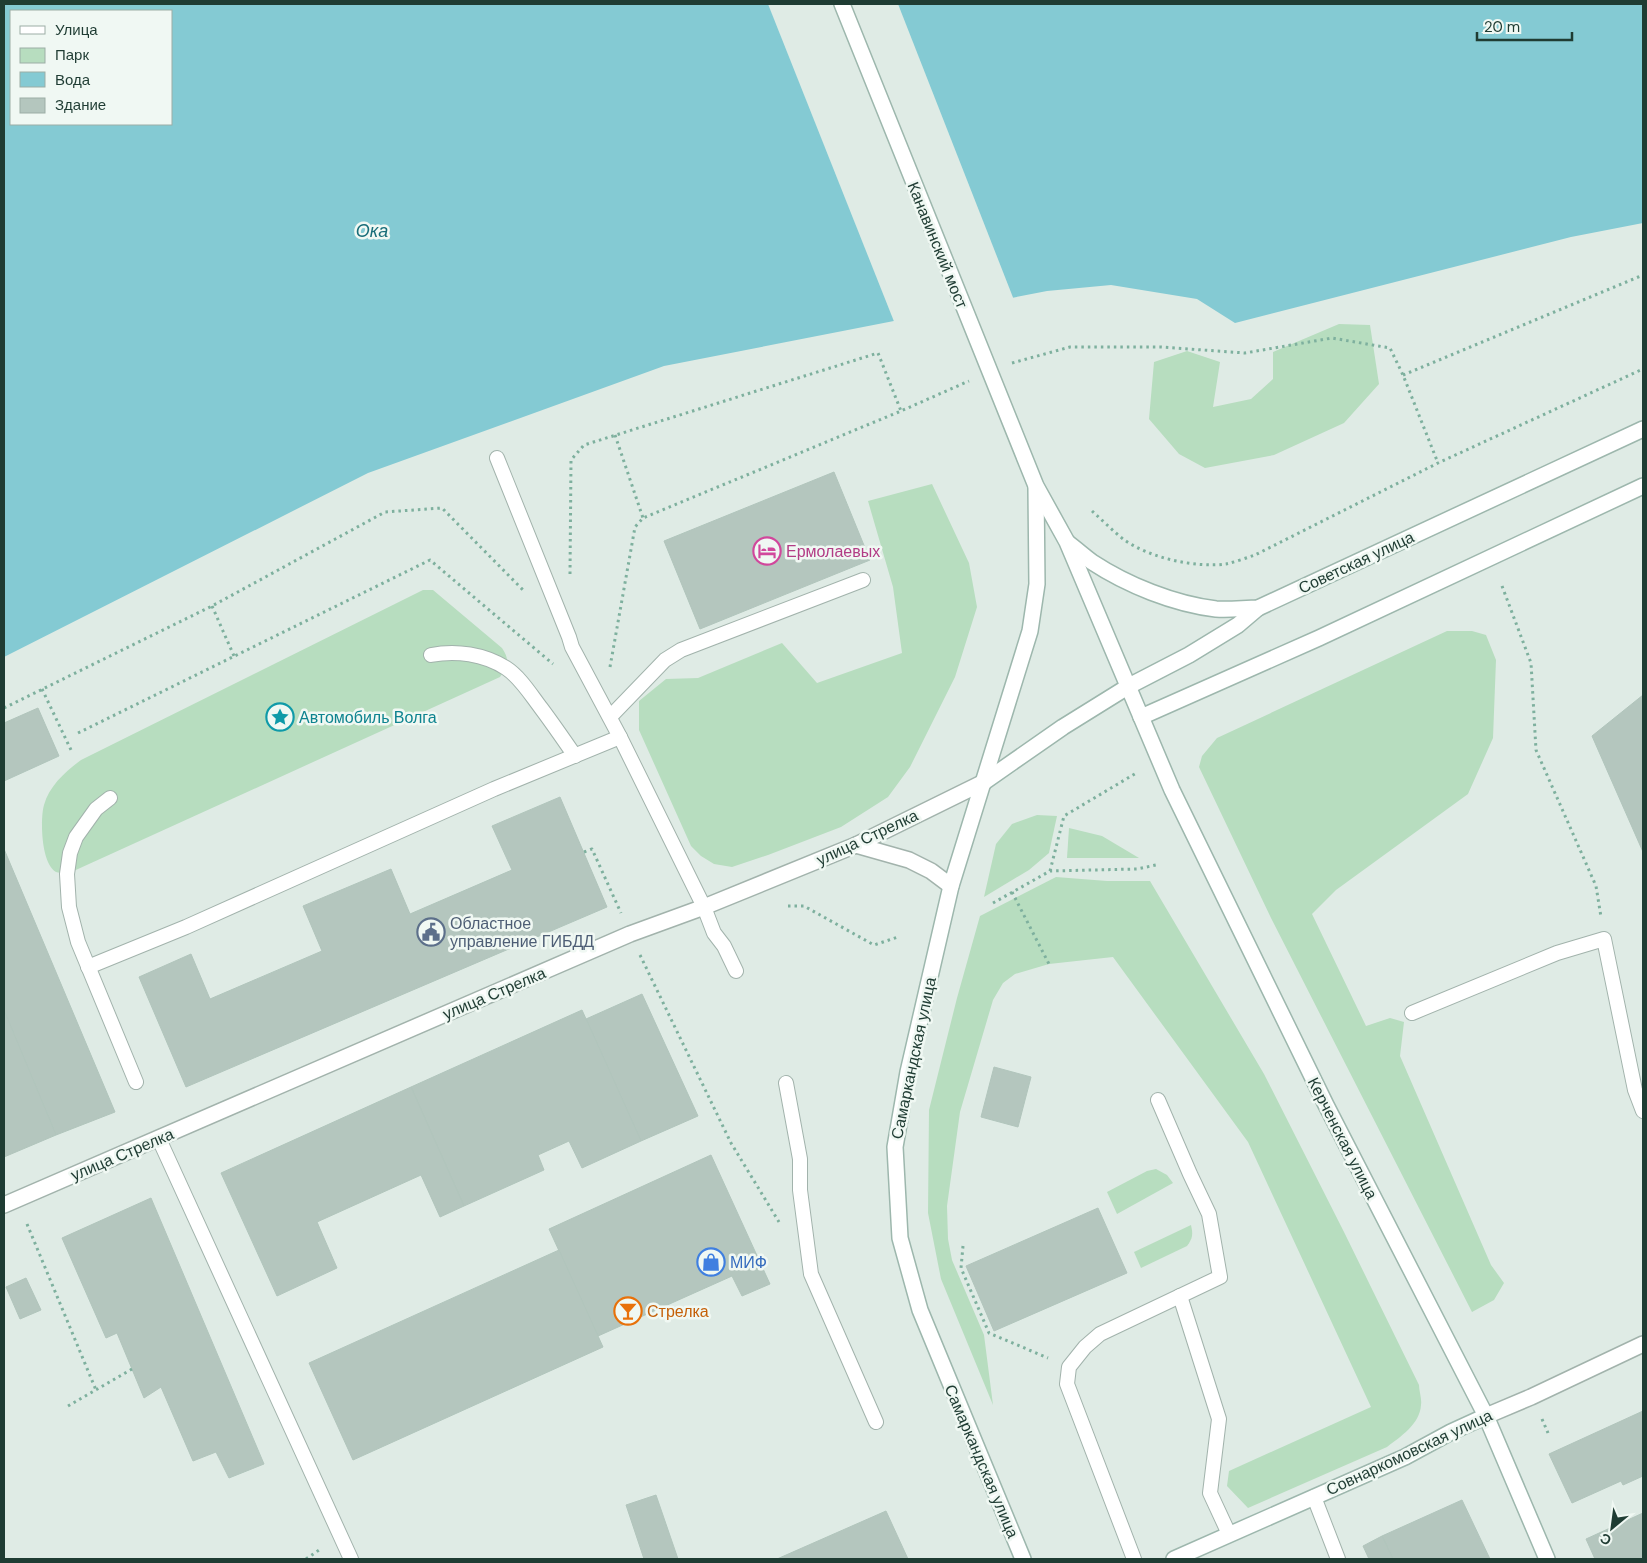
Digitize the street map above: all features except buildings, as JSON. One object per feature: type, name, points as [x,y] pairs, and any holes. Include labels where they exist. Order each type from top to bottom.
[{"type":"main road","name":"Канавинский мост","points":[[842,4],[1036,486]]},
{"type":"main road","name":"Советская улица","points":[[1067,542],[1092,562],[1150,592],[1217,609],[1258,608],[1643,429]]},
{"type":"main road","name":"Керченская улица","points":[[1036,486],[1067,542],[1172,790],[1326,1106],[1486,1416],[1547,1559]]},
{"type":"main road","name":"Самаркандская улица","points":[[1023,1559],[920,1310],[900,1238],[895,1147],[908,1072],[951,886],[1030,631],[1037,584],[1036,486]]},
{"type":"main road","points":[[1140,717],[1320,638],[1643,486]]},
{"type":"main road","name":"улица Стрелка","points":[[4,1205],[630,934],[704,907],[856,845],[984,782],[1063,726],[1129,686],[1190,655],[1238,625],[1258,608]]},
{"type":"main road","points":[[856,845],[909,860],[951,886]]},
{"type":"main road","name":"Совнаркомовская улица","points":[[1174,1559],[1405,1457],[1451,1432],[1531,1397],[1643,1344]]},
{"type":"lane","points":[[497,458],[572,648],[620,736],[704,907],[714,932],[724,946],[736,971]]},
{"type":"lane","points":[[610,717],[664,660],[681,650],[864,580]]},
{"type":"lane","points":[[431,654],[445,652],[462,653],[484,658],[507,668],[526,687],[575,756]]},
{"type":"lane","points":[[88,967],[186,927],[494,789],[620,736]]},
{"type":"lane","points":[[110,798],[96,809],[76,837],[70,852],[67,874],[69,907],[78,942],[136,1082]]},
{"type":"lane","points":[[1412,1012],[1557,953],[1604,939],[1635,1090],[1643,1110]]},
{"type":"lane","points":[[786,1083],[800,1159],[800,1190],[811,1274],[876,1422]]},
{"type":"lane","points":[[1134,1559],[1067,1384],[1069,1367],[1085,1347],[1100,1334],[1220,1277],[1209,1214],[1158,1100]]},
{"type":"lane","points":[[159,1138],[351,1559]]},
{"type":"lane","points":[[1180,1296],[1220,1419],[1210,1493],[1229,1534]]},
{"type":"lane","points":[[1314,1497],[1338,1559]]},
{"type":"path","points":[[1403,375],[1643,275]]},
{"type":"path","points":[[1010,364],[1018,360],[1070,347],[1161,347],[1245,353],[1332,338],[1390,348],[1403,375],[1438,463]]},
{"type":"path","points":[[570,578],[571,460],[584,445],[878,353],[901,411]]},
{"type":"path","points":[[1092,511],[1125,540],[1150,553],[1199,565],[1226,564],[1255,555],[1438,463],[1643,369]]},
{"type":"path","points":[[621,704],[610,678],[610,666],[635,527],[643,518],[976,378]]},
{"type":"path","points":[[615,435],[643,518]]},
{"type":"path","points":[[4,708],[212,606],[385,512],[442,508],[529,596]]},
{"type":"path","points":[[78,733],[430,560],[559,669]]},
{"type":"path","points":[[1502,586],[1531,663],[1536,750],[1596,886],[1604,939]]},
{"type":"path","points":[[212,606],[234,656]]},
{"type":"path","points":[[42,689],[71,750]]},
{"type":"path","points":[[1050,870],[1064,816],[1138,772]]},
{"type":"path","points":[[584,852],[592,848],[630,934]]},
{"type":"path","points":[[992,903],[1050,870],[1137,869],[1156,866]]},
{"type":"path","points":[[1012,892],[1050,964]]},
{"type":"path","points":[[788,906],[804,906],[874,945],[898,937]]},
{"type":"path","points":[[642,958],[731,1143],[781,1225]]},
{"type":"path","points":[[27,1224],[96,1390]]},
{"type":"path","points":[[963,1246],[961,1268],[989,1333],[1069,1367]]},
{"type":"path","points":[[68,1406],[132,1369]]},
{"type":"path","points":[[1542,1419],[1548,1433]]},
{"type":"path","points":[[306,1559],[322,1548]]},
{"type":"green space","points":[[1339,324],[1370,325],[1379,384],[1344,423],[1274,455],[1205,468],[1179,454],[1149,419],[1154,362],[1187,351],[1220,362],[1213,407],[1251,399],[1273,379],[1273,352]]},
{"type":"green space","points":[[932,484],[969,563],[977,607],[955,677],[910,767],[888,797],[841,827],[732,867],[714,864],[701,856],[691,846],[639,730],[639,701],[666,679],[698,678],[782,643],[817,683],[902,653],[893,587],[868,501]]},
{"type":"green space","points":[[423,590],[433,590],[502,648],[507,662],[500,677],[67,874],[56,872],[51,867],[47,860],[43,841],[42,820],[44,805],[54,785],[81,760]]},
{"type":"green space","points":[[1447,631],[1472,631],[1486,635],[1496,660],[1493,738],[1468,794],[1336,890],[1312,914],[1366,1026],[1390,1018],[1404,1022],[1400,1056],[1491,1265],[1504,1283],[1494,1300],[1472,1312],[1271,918],[1199,767],[1202,756],[1217,738]]},
{"type":"green space","points":[[1037,815],[1057,816],[1049,853],[1029,870],[984,897],[996,844],[1012,824]]},
{"type":"green space","points":[[1069,828],[1102,836],[1139,858],[1067,858]]},
{"type":"green space","points":[[1056,877],[1107,881],[1150,881],[1264,1074],[1419,1385],[1421,1403],[1417,1418],[1398,1439],[1387,1447],[1248,1508],[1227,1486],[1229,1471],[1371,1407],[1248,1142],[1113,957],[1049,964],[1015,974],[1003,983],[993,1000],[960,1112],[947,1206],[948,1239],[952,1260],[984,1335],[993,1405],[941,1279],[928,1213],[929,1110],[980,916]]},
{"type":"green space","points":[[1156,1169],[1167,1175],[1173,1183],[1117,1214],[1107,1192],[1147,1171]]},
{"type":"green space","points":[[1191,1225],[1192,1236],[1187,1246],[1141,1268],[1134,1252]]},
{"type":"water","name":"Ока","points":[[4,4],[1643,4],[1643,223],[1571,237],[1235,323],[1197,299],[1111,285],[1047,291],[664,366],[368,473],[4,657]]},
{"type":"pier","points":[[768,4],[898,4],[1014,300],[895,324]]},
{"type":"place","name":"Ермолаевых","points":[[767,551]]},
{"type":"place","name":"Автомобиль Волга","points":[[280,717]]},
{"type":"place","name":"Областное управление ГИБДД","points":[[431,932]]},
{"type":"place","name":"МИФ","points":[[711,1262]]},
{"type":"place","name":"Стрелка","points":[[628,1311]]}]
